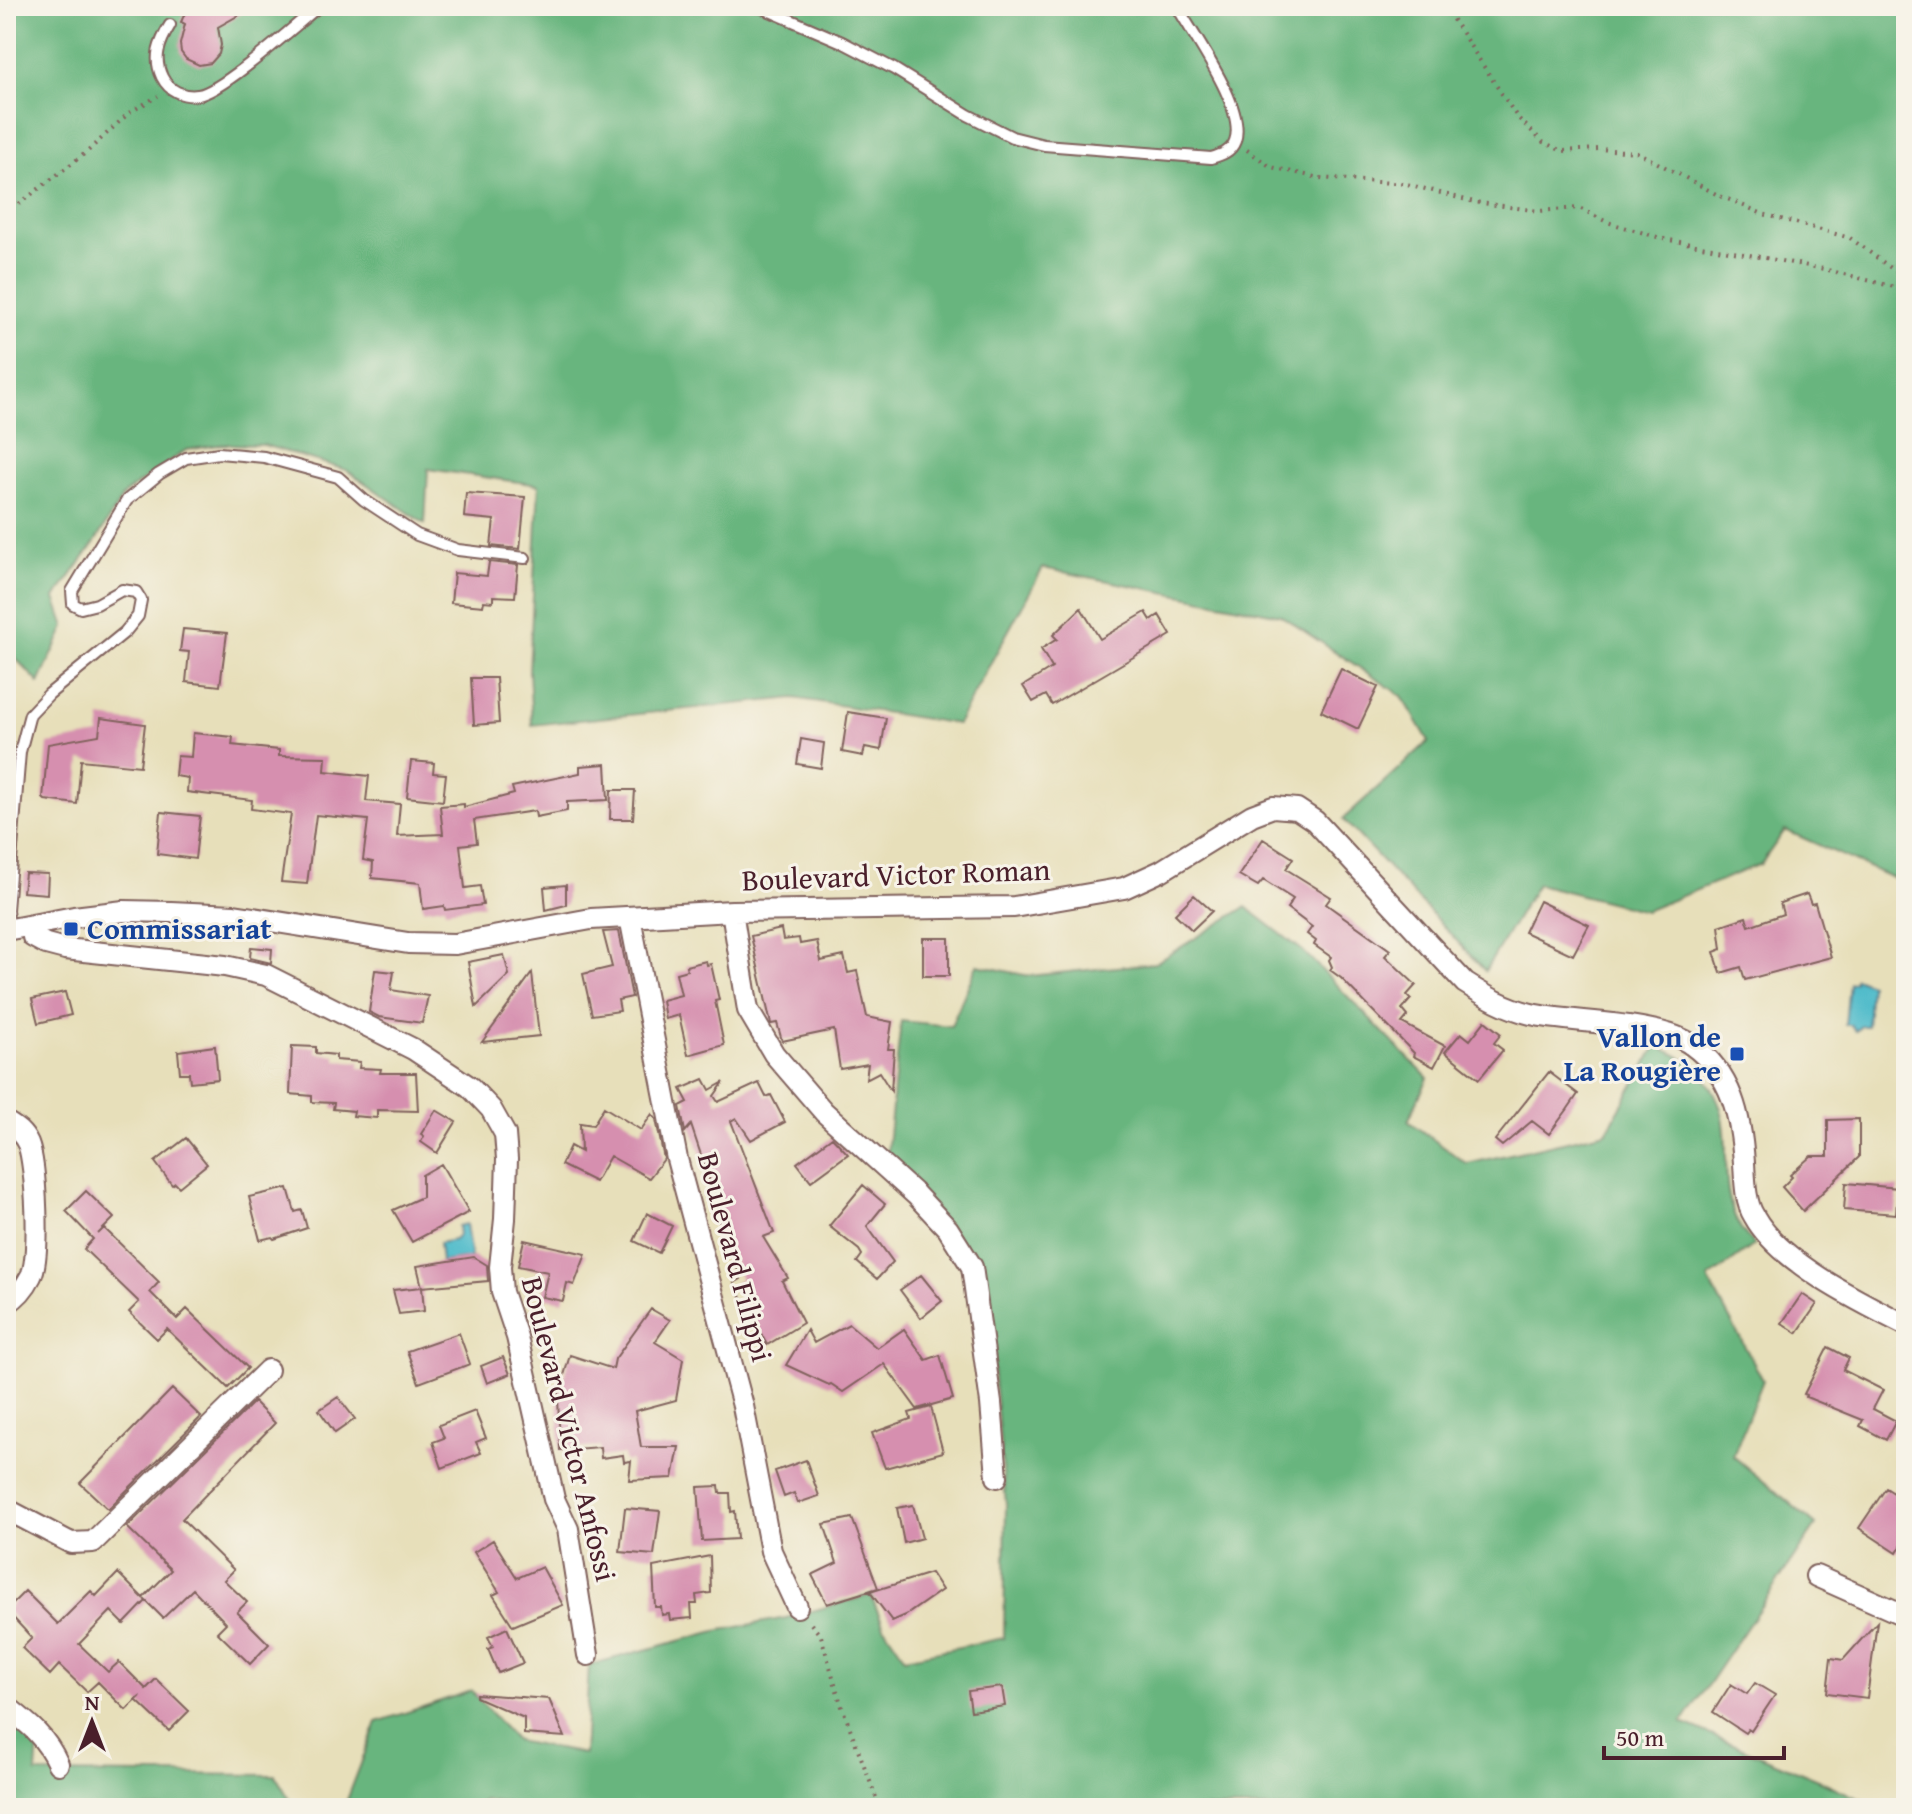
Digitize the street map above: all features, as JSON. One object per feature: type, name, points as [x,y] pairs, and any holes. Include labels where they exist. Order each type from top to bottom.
[{"type":"street","name":"Boulevard Victor Roman","points":[[8,930],[124,911],[171,912],[234,915],[408,943],[455,944],[591,919],[732,911],[1014,907],[1124,888],[1161,871],[1252,815],[1273,807],[1297,809],[1315,821],[1465,983],[1494,1003],[1532,1014],[1656,1031],[1690,1043],[1719,1070],[1734,1099],[1742,1132],[1745,1181],[1752,1214],[1767,1236],[1848,1296],[1906,1325]]},
{"type":"street","points":[[732,911],[748,1010],[774,1054],[824,1112],[916,1195],[948,1229],[972,1267],[991,1403],[997,1477]]},
{"type":"street","name":"Boulevard Filippi","points":[[630,917],[677,1159],[743,1406],[771,1551],[797,1607]]},
{"type":"street","name":"Boulevard Victor Anfossi","points":[[32,925],[33,937],[65,949],[225,966],[266,975],[413,1049],[470,1087],[491,1109],[505,1134],[507,1159],[500,1267],[502,1292],[517,1337],[554,1499],[568,1529],[588,1655]]},
{"type":"street","points":[[6,1122],[19,1130],[32,1156],[37,1243],[33,1274],[18,1296],[6,1304]]},
{"type":"street","points":[[6,1509],[71,1543],[93,1542],[268,1370]]},
{"type":"street","points":[[1816,1576],[1906,1616]]},
{"type":"street","points":[[6,1706],[36,1729],[49,1745],[58,1764]]},
{"type":"lane","points":[[170,25],[160,41],[156,65],[166,86],[182,95],[200,95],[213,89],[319,6]]},
{"type":"lane","points":[[758,6],[842,42],[1012,137],[1044,145],[1211,158],[1227,153],[1235,141],[1237,124],[1230,100],[1177,6]]},
{"type":"lane","points":[[8,930],[20,752],[30,714],[49,694],[125,632],[138,616],[141,600],[136,592],[122,590],[97,604],[81,608],[73,604],[72,591],[127,500],[159,474],[186,458],[219,453],[264,457],[338,477],[364,500],[417,535],[458,550],[525,558]]},
{"type":"path","points":[[1444,6],[1517,117],[1543,142],[1562,151],[1599,149],[1637,152],[1718,195],[1763,214],[1850,238],[1906,279]]},
{"type":"path","points":[[6,214],[88,151],[130,112],[171,88]]},
{"type":"path","points":[[1235,141],[1271,167],[1319,178],[1407,184],[1474,202],[1539,211],[1579,208],[1607,222],[1664,239],[1824,269],[1906,290]]},
{"type":"path","points":[[797,1607],[821,1636],[841,1704],[880,1808]]},
{"type":"green space","points":[[6,6],[1906,6],[1906,884],[1785,830],[1761,864],[1645,911],[1537,884],[1485,971],[1343,819],[1429,741],[1402,696],[1280,615],[1043,568],[957,724],[794,698],[532,725],[529,671],[539,485],[428,469],[425,524],[346,470],[264,445],[225,444],[186,450],[124,494],[55,598],[65,627],[39,683],[6,648]]},
{"type":"green space","points":[[1246,907],[1303,951],[1428,1078],[1408,1121],[1467,1164],[1606,1132],[1657,1045],[1689,1063],[1707,1082],[1718,1101],[1724,1122],[1731,1205],[1740,1228],[1754,1245],[1708,1279],[1763,1380],[1733,1456],[1816,1525],[1682,1723],[1879,1808],[552,1808],[484,1800],[474,1808],[344,1808],[377,1722],[471,1691],[516,1741],[584,1754],[589,1665],[716,1631],[786,1618],[871,1595],[884,1627],[905,1658],[1004,1638],[1006,1504],[981,1269],[887,1155],[901,1021],[951,1026],[977,965],[1029,976],[1155,963]]},
{"type":"green space","points":[[6,1716],[38,1743],[36,1773],[275,1775],[295,1808],[6,1808]]},
{"type":"water","points":[[1855,978],[1870,984],[1867,1026],[1861,1026],[1856,1031],[1851,1025],[1845,1025],[1849,983],[1854,982]]},
{"type":"water","points":[[466,1224],[471,1258],[441,1262],[439,1243],[454,1240],[459,1235],[458,1226]]},
{"type":"building","points":[[188,6],[255,6],[218,27],[219,54],[211,63],[199,65],[186,59],[181,52],[185,24],[181,22]]},
{"type":"building","points":[[466,493],[525,497],[520,549],[491,546],[494,520],[464,517]]},
{"type":"building","points":[[489,562],[518,565],[515,597],[493,596],[493,602],[484,601],[483,606],[451,603],[454,573],[487,576]]},
{"type":"building","points":[[1081,608],[1100,639],[1146,612],[1151,620],[1159,615],[1171,635],[1052,705],[1046,695],[1033,702],[1023,686],[1052,668],[1041,649],[1057,639],[1053,635]]},
{"type":"building","points":[[183,629],[227,633],[220,686],[186,682],[189,652],[180,651]]},
{"type":"building","points":[[1341,669],[1378,687],[1358,729],[1321,711]]},
{"type":"building","points":[[471,678],[496,678],[499,723],[474,725]]},
{"type":"building","points":[[848,712],[886,718],[881,750],[865,747],[863,756],[842,752]]},
{"type":"building","points":[[101,718],[145,724],[140,766],[81,760],[77,804],[45,800],[48,744],[99,735]]},
{"type":"building","points":[[193,733],[233,737],[232,745],[279,750],[279,756],[326,757],[325,771],[369,776],[366,801],[400,804],[397,836],[443,834],[440,806],[464,804],[464,807],[514,794],[512,787],[580,773],[580,766],[606,764],[608,800],[567,802],[567,811],[536,817],[535,811],[474,820],[477,843],[460,845],[465,888],[480,886],[483,905],[445,910],[444,906],[423,909],[420,883],[372,878],[373,862],[363,860],[368,820],[316,815],[307,884],[281,882],[291,814],[251,809],[252,800],[187,792],[188,778],[175,776],[177,756],[191,757]]},
{"type":"building","points":[[801,739],[824,743],[821,768],[797,764]]},
{"type":"building","points":[[411,761],[434,763],[433,773],[446,774],[443,801],[407,797]]},
{"type":"building","points":[[611,790],[635,790],[633,819],[610,819]]},
{"type":"building","points":[[161,812],[200,816],[195,859],[157,854]]},
{"type":"building","points":[[1263,839],[1293,858],[1286,869],[1331,897],[1326,904],[1390,950],[1385,956],[1416,985],[1407,995],[1411,999],[1402,1009],[1408,1016],[1402,1023],[1445,1046],[1434,1067],[1413,1056],[1414,1053],[1330,970],[1331,957],[1314,945],[1316,941],[1307,934],[1312,927],[1287,908],[1293,899],[1263,880],[1258,886],[1239,875]]},
{"type":"building","points":[[25,873],[48,874],[47,894],[23,892]]},
{"type":"building","points":[[566,885],[566,905],[546,910],[544,887]]},
{"type":"building","points":[[1807,894],[1811,904],[1815,903],[1831,957],[1745,980],[1741,967],[1721,973],[1714,952],[1722,949],[1719,926],[1746,917],[1749,926],[1783,914],[1780,903]]},
{"type":"building","points":[[1194,895],[1212,911],[1192,930],[1175,914]]},
{"type":"building","points":[[1539,901],[1589,925],[1573,955],[1524,932]]},
{"type":"building","points":[[781,929],[783,940],[799,938],[800,944],[817,941],[821,961],[844,956],[848,973],[857,971],[867,1017],[892,1022],[888,1049],[894,1049],[891,1091],[879,1072],[866,1079],[868,1064],[840,1069],[834,1030],[782,1041],[777,1023],[771,1024],[751,936]]},
{"type":"building","points":[[619,931],[632,997],[618,1000],[620,1011],[592,1015],[583,974],[612,967],[603,932]]},
{"type":"building","points":[[923,938],[949,938],[949,976],[923,976]]},
{"type":"building","points":[[251,947],[272,949],[271,963],[250,958]]},
{"type":"building","points":[[504,955],[509,975],[476,1007],[468,962]]},
{"type":"building","points":[[706,961],[707,965],[711,964],[719,1000],[715,1001],[724,1045],[688,1055],[679,1015],[665,1019],[662,1000],[681,995],[676,973],[687,970],[686,966]]},
{"type":"building","points":[[375,970],[394,972],[391,990],[428,996],[422,1023],[379,1017],[369,1012]]},
{"type":"building","points":[[532,973],[539,1036],[482,1042]]},
{"type":"building","points":[[65,992],[71,1015],[38,1023],[32,999]]},
{"type":"building","points":[[1485,1021],[1501,1034],[1494,1043],[1503,1050],[1479,1079],[1445,1052],[1461,1033],[1470,1040]]},
{"type":"building","points":[[215,1046],[218,1079],[190,1082],[189,1073],[180,1073],[178,1051]]},
{"type":"building","points":[[292,1046],[316,1047],[316,1053],[336,1055],[336,1060],[360,1062],[359,1068],[381,1069],[380,1073],[416,1073],[418,1111],[377,1110],[377,1118],[353,1116],[354,1111],[333,1109],[334,1103],[312,1102],[312,1096],[290,1094]]},
{"type":"building","points":[[1549,1072],[1578,1094],[1549,1134],[1532,1121],[1502,1146],[1495,1140]]},
{"type":"building","points":[[704,1079],[710,1090],[724,1082],[714,1096],[718,1102],[759,1083],[766,1097],[771,1095],[785,1122],[751,1140],[736,1118],[731,1121],[774,1233],[763,1237],[788,1278],[782,1281],[803,1323],[767,1345],[734,1283],[741,1279],[709,1195],[714,1194],[691,1125],[685,1132],[680,1106],[688,1102],[681,1089]]},
{"type":"building","points":[[604,1107],[641,1130],[652,1114],[656,1119],[664,1159],[649,1178],[610,1156],[595,1182],[561,1165],[570,1146],[581,1152],[580,1123],[593,1125]]},
{"type":"building","points":[[436,1110],[456,1122],[437,1153],[421,1142],[424,1136],[421,1134]]},
{"type":"building","points":[[1859,1119],[1859,1157],[1803,1211],[1782,1187],[1811,1156],[1828,1156],[1828,1120]]},
{"type":"building","points":[[832,1137],[848,1154],[811,1181],[797,1163]]},
{"type":"building","points":[[186,1138],[207,1164],[179,1187],[175,1183],[172,1185],[155,1162]]},
{"type":"building","points":[[441,1164],[469,1212],[412,1242],[393,1210],[422,1197],[422,1175]]},
{"type":"building","points":[[1846,1183],[1898,1188],[1896,1214],[1844,1210]]},
{"type":"building","points":[[863,1185],[885,1204],[867,1226],[893,1262],[877,1279],[857,1262],[862,1255],[859,1250],[829,1226]]},
{"type":"building","points":[[288,1188],[295,1212],[302,1210],[307,1228],[274,1239],[260,1240],[249,1197]]},
{"type":"building","points":[[86,1191],[114,1218],[104,1228],[159,1282],[150,1292],[177,1319],[187,1309],[248,1368],[228,1388],[167,1329],[157,1339],[129,1312],[139,1302],[84,1249],[93,1239],[66,1211]]},
{"type":"building","points":[[647,1213],[672,1226],[659,1253],[634,1241]]},
{"type":"building","points":[[524,1240],[586,1254],[574,1285],[567,1283],[563,1301],[542,1297],[548,1272],[518,1266]]},
{"type":"building","points":[[474,1257],[487,1265],[488,1281],[422,1287],[417,1266]]},
{"type":"building","points":[[921,1275],[942,1301],[921,1318],[900,1290]]},
{"type":"building","points":[[422,1287],[424,1311],[399,1314],[393,1290]]},
{"type":"building","points":[[1802,1294],[1817,1304],[1797,1333],[1782,1323]]},
{"type":"building","points":[[651,1309],[670,1320],[655,1342],[683,1359],[676,1400],[635,1411],[641,1447],[679,1447],[673,1478],[629,1480],[631,1461],[624,1462],[623,1455],[601,1458],[600,1447],[560,1450],[558,1396],[570,1355],[613,1369],[615,1359]]},
{"type":"building","points":[[849,1324],[877,1348],[904,1329],[926,1360],[940,1355],[953,1399],[917,1409],[884,1364],[843,1392],[786,1365],[807,1330],[814,1343]]},
{"type":"building","points":[[459,1333],[470,1364],[419,1383],[407,1351]]},
{"type":"building","points":[[1828,1347],[1849,1358],[1843,1370],[1883,1390],[1873,1409],[1896,1421],[1886,1440],[1860,1426],[1863,1420],[1804,1394]]},
{"type":"building","points":[[503,1357],[510,1374],[487,1383],[481,1366]]},
{"type":"building","points":[[172,1389],[201,1417],[108,1509],[80,1483]]},
{"type":"building","points":[[338,1397],[355,1419],[335,1433],[319,1410]]},
{"type":"building","points":[[254,1402],[275,1423],[182,1519],[234,1570],[224,1580],[247,1602],[237,1612],[269,1644],[250,1664],[217,1632],[226,1623],[193,1589],[163,1618],[146,1601],[124,1624],[111,1611],[79,1644],[108,1672],[119,1662],[146,1689],[156,1679],[189,1711],[169,1731],[136,1700],[126,1710],[98,1682],[87,1692],[59,1665],[50,1675],[22,1648],[32,1638],[6,1610],[25,1591],[58,1624],[91,1591],[96,1596],[118,1573],[143,1598],[171,1570],[127,1527]]},
{"type":"building","points":[[931,1407],[943,1452],[885,1468],[872,1433],[911,1419],[909,1413]]},
{"type":"building","points":[[475,1411],[486,1438],[476,1442],[481,1453],[442,1468],[433,1442],[444,1438],[439,1425]]},
{"type":"building","points":[[806,1460],[819,1496],[798,1503],[794,1493],[784,1497],[775,1471]]},
{"type":"building","points":[[719,1486],[720,1493],[730,1493],[737,1539],[702,1541],[698,1487]]},
{"type":"building","points":[[1886,1488],[1906,1501],[1906,1538],[1897,1553],[1859,1528]]},
{"type":"building","points":[[913,1505],[922,1538],[904,1543],[897,1508]]},
{"type":"building","points":[[625,1508],[660,1511],[654,1555],[620,1552]]},
{"type":"building","points":[[852,1518],[878,1588],[827,1604],[812,1575],[837,1563],[824,1524]]},
{"type":"building","points":[[493,1540],[517,1578],[542,1567],[563,1605],[513,1626],[493,1595],[499,1592],[474,1552]]},
{"type":"building","points":[[710,1556],[711,1593],[696,1595],[697,1604],[691,1604],[692,1618],[670,1620],[669,1614],[662,1615],[661,1607],[655,1607],[653,1567]]},
{"type":"building","points":[[931,1573],[942,1590],[892,1621],[870,1592]]},
{"type":"building","points":[[1877,1622],[1867,1698],[1827,1693],[1831,1658],[1843,1660]]},
{"type":"building","points":[[507,1628],[523,1663],[498,1673],[488,1649],[493,1647],[488,1637]]},
{"type":"building","points":[[1755,1683],[1775,1695],[1751,1731],[1748,1729],[1745,1733],[1713,1712],[1731,1684],[1747,1694]]},
{"type":"building","points":[[1002,1687],[1005,1706],[971,1711],[968,1691]]},
{"type":"building","points":[[476,1694],[549,1699],[565,1737],[524,1734],[524,1718],[476,1697]]},
{"type":"place","name":"Commissariat","points":[[71,929]]},
{"type":"place","name":"Vallon de La Rougière","points":[[1737,1054]]}]
